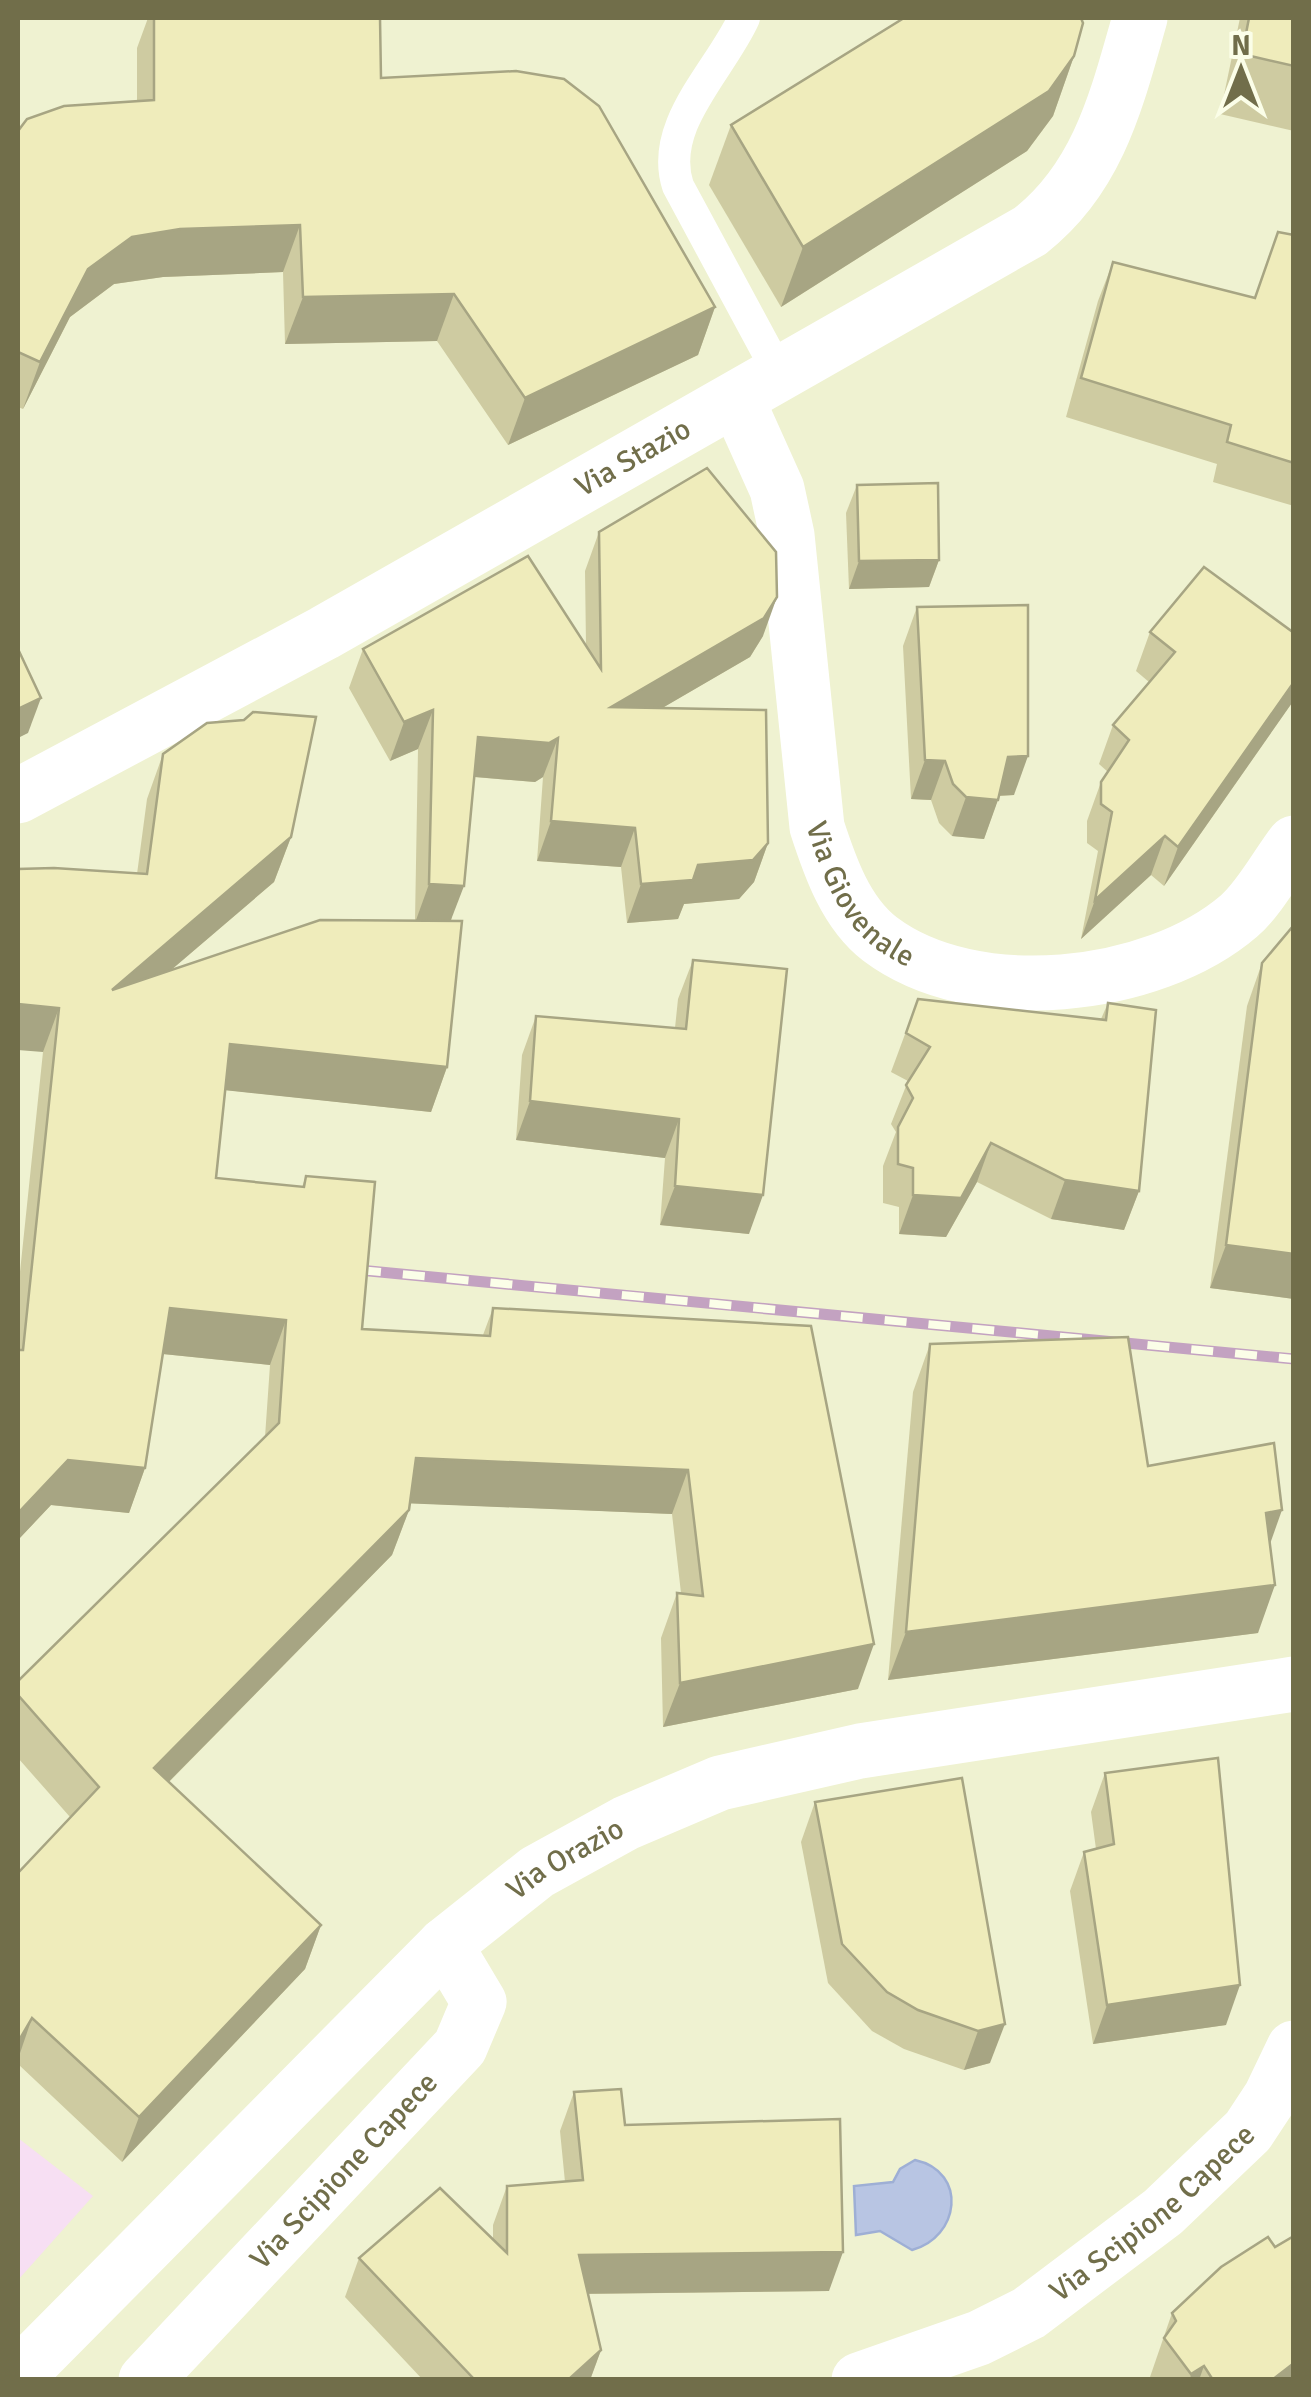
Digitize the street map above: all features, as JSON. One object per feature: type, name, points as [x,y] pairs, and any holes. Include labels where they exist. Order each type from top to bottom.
[{"type":"street","name":"Via Stazio","points":[[18,796],[324,633],[759,388],[1050,215],[1072,193],[1108,126],[1140,18]]},
{"type":"street","name":"Via Giovenale","points":[[759,388],[787,535],[818,828],[831,871],[855,910],[880,939],[947,972],[1026,985],[1098,979],[1174,957],[1240,915],[1294,842]]},
{"type":"street","name":"Via Orazio","points":[[18,2376],[445,1944],[537,1872],[626,1822],[720,1784],[860,1751],[1294,1684]]},
{"type":"street","name":"Via Scipione Capece","points":[[146,2380],[460,2048],[479,2002],[445,1944]]},
{"type":"street","name":"Via Scipione Capece","points":[[859,2380],[979,2338],[1029,2313],[1163,2212],[1248,2131],[1272,2096],[1294,2048]]},
{"type":"lane","points":[[744,18],[729,52],[681,123],[670,163],[759,388]]},
{"type":"shaded area","points":[[18,18],[1293,18],[1293,2379],[18,2379]]},
{"type":"shaded area","points":[[18,2138],[93,2196],[18,2280]]},
{"type":"water","points":[[915,2160],[944,2177],[950,2191],[948,2219],[940,2233],[912,2250],[880,2231],[856,2235],[854,2186],[893,2182],[900,2169]]},
{"type":"building","points":[[154,18],[380,18],[381,78],[516,71],[564,79],[599,106],[715,307],[525,398],[454,294],[303,297],[300,225],[180,229],[132,237],[88,269],[40,362],[18,352],[18,131],[27,119],[64,106],[154,100]]},
{"type":"building","points":[[904,18],[1081,18],[1083,23],[1074,56],[1049,91],[803,247],[731,125]]},
{"type":"building","points":[[1249,18],[1294,18],[1294,66],[1242,54]]},
{"type":"building","points":[[1278,232],[1294,235],[1294,463],[1227,442],[1231,425],[1081,378],[1113,262],[1255,298]]},
{"type":"building","points":[[707,468],[776,552],[777,597],[764,618],[611,707],[766,710],[768,843],[753,860],[698,865],[693,880],[641,884],[635,828],[551,821],[558,738],[549,743],[478,737],[464,886],[429,884],[433,710],[404,722],[363,649],[528,556],[601,669],[599,532]]},
{"type":"building","points":[[938,483],[939,560],[859,561],[857,485]]},
{"type":"building","points":[[1204,567],[1294,633],[1294,682],[1178,847],[1165,836],[1095,900],[1112,812],[1101,804],[1101,782],[1129,740],[1113,725],[1175,652],[1150,632]]},
{"type":"building","points":[[1028,605],[1028,756],[1008,757],[998,800],[966,797],[953,784],[945,761],[925,760],[917,607]]},
{"type":"building","points":[[18,649],[41,698],[18,709]]},
{"type":"building","points":[[253,712],[316,717],[291,837],[112,990],[320,920],[462,921],[447,1067],[230,1044],[216,1178],[304,1187],[306,1176],[375,1182],[362,1329],[490,1336],[493,1308],[811,1326],[874,1644],[680,1683],[677,1593],[703,1596],[688,1470],[416,1458],[409,1510],[154,1768],[321,1925],[139,2117],[32,2018],[18,2042],[18,1873],[99,1787],[18,1695],[18,1681],[279,1423],[286,1320],[170,1308],[145,1468],[68,1460],[18,1513],[18,1350],[23,1350],[59,1008],[18,1004],[18,869],[147,874],[163,754],[207,723],[244,720]]},
{"type":"building","points":[[1294,925],[1294,1254],[1226,1245],[1262,963]]},
{"type":"building","points":[[693,960],[787,969],[763,1195],[675,1186],[679,1119],[530,1101],[536,1016],[686,1029]]},
{"type":"building","points":[[918,999],[1106,1020],[1108,1003],[1156,1010],[1139,1191],[1065,1180],[991,1143],[961,1198],[913,1195],[913,1168],[898,1164],[898,1127],[913,1098],[906,1085],[930,1047],[906,1033]]},
{"type":"building","points":[[1128,1337],[1148,1466],[1274,1443],[1282,1510],[1266,1513],[1275,1585],[906,1632],[930,1344]]},
{"type":"building","points":[[1218,1758],[1240,1985],[1107,2005],[1084,1852],[1114,1844],[1105,1773]]},
{"type":"building","points":[[962,1778],[1005,2024],[978,2031],[918,2010],[887,1992],[842,1944],[815,1802]]},
{"type":"building","points":[[621,2089],[625,2125],[840,2119],[843,2252],[579,2255],[601,2350],[568,2380],[475,2380],[359,2258],[440,2188],[507,2253],[507,2186],[583,2180],[574,2092]]},
{"type":"building","points":[[1294,2236],[1294,2363],[1272,2380],[1213,2380],[1204,2366],[1191,2374],[1164,2338],[1176,2321],[1172,2313],[1221,2267],[1268,2237],[1275,2247]]},
{"type":"railway","points":[[359,1270],[1294,1359]]}]
